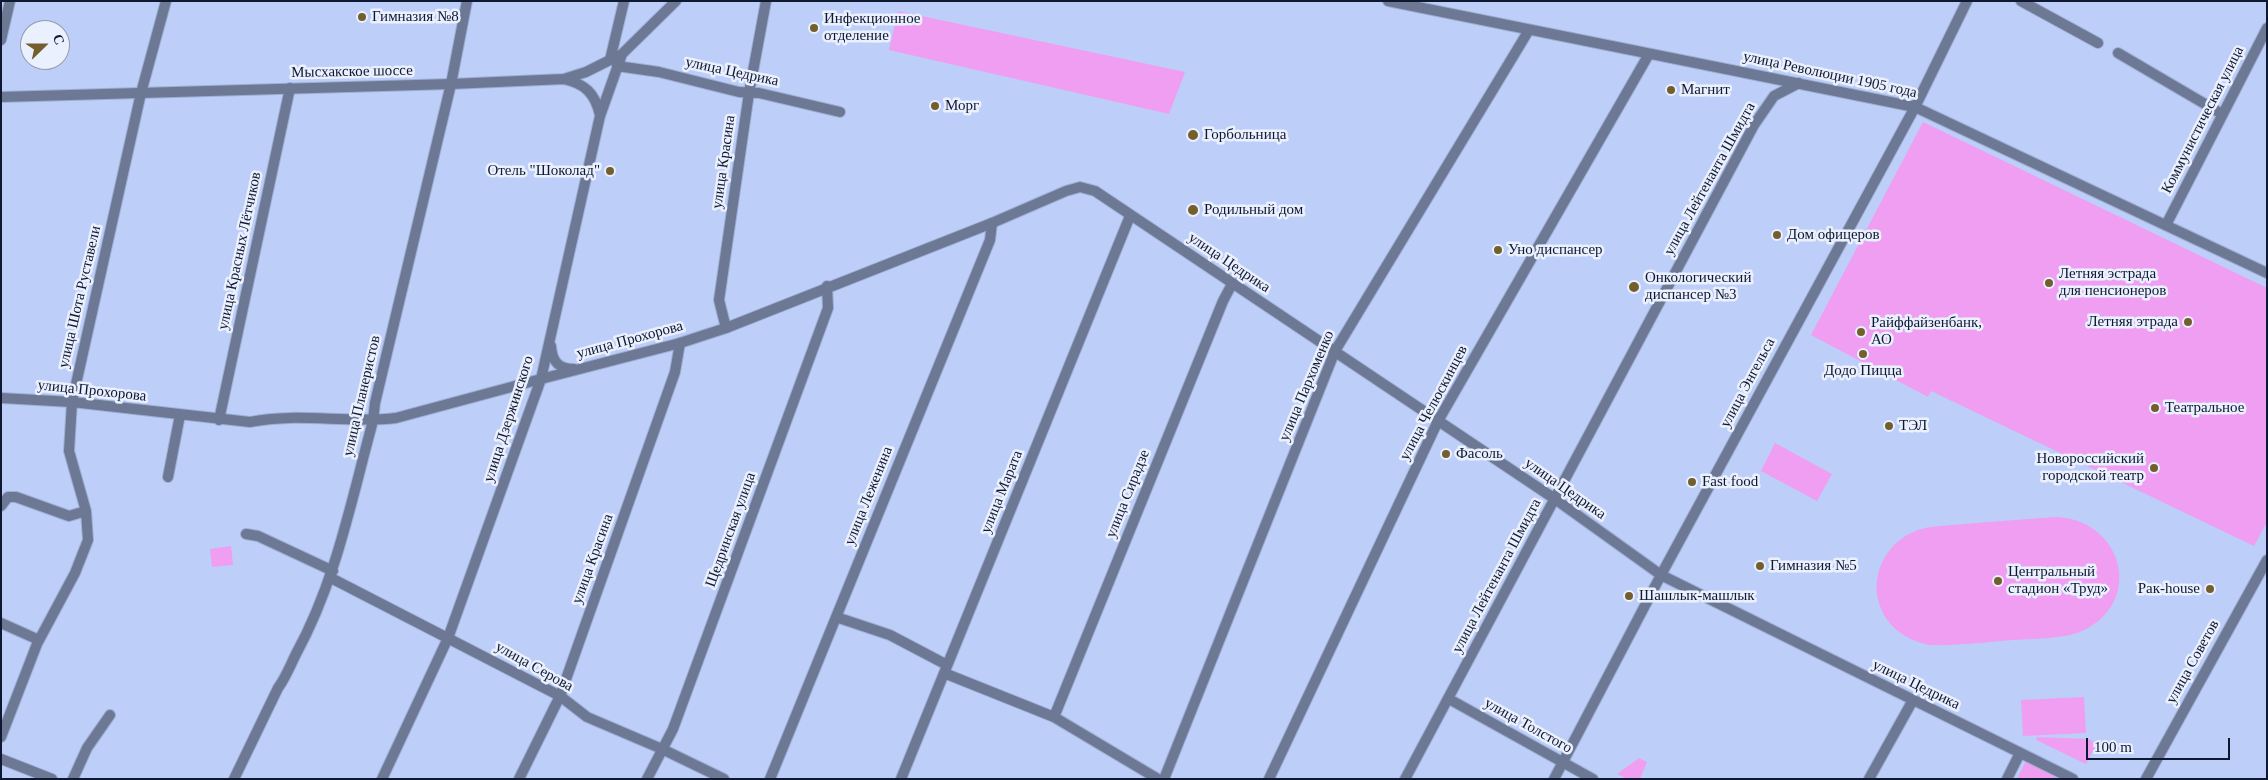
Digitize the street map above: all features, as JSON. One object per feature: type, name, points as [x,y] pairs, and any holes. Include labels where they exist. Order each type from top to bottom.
[{"type":"street","points":[[1,40],[10,1]]},
{"type":"street","name":"улица Шота Руставели","points":[[1,738],[39,640],[75,573],[88,540],[86,511],[69,451],[72,402],[141,93],[166,1]]},
{"type":"street","name":"улица Планеристов","points":[[234,779],[278,688],[286,678],[310,629],[332,574],[373,421],[377,394],[451,84],[467,1]]},
{"type":"street","name":"улица Дзержинского","points":[[382,779],[448,638],[541,379],[600,116],[614,63],[624,1]]},
{"type":"street","name":"улица Дзержинского","points":[[614,63],[676,1]]},
{"type":"street","name":"улица Красина","points":[[726,328],[719,300],[749,93],[766,1]]},
{"type":"street","name":"улица Революции 1905 года","points":[[1388,1],[1418,4],[1529,30],[1915,107],[2267,273]]},
{"type":"street","name":"улица Энгельса","points":[[1554,779],[1661,575],[1915,107],[1967,1]]},
{"type":"street","points":[[2021,1],[2098,43]]},
{"type":"street","name":"Коммунистическая улица","points":[[2166,225],[2267,28]]},
{"type":"street","name":"улица Пархоменко","points":[[1164,779],[1335,351],[1529,30]]},
{"type":"street","points":[[2118,53],[2222,114]]},
{"type":"street","name":"улица Челюскинцев","points":[[1271,778],[1438,421],[1649,54]]},
{"type":"street","name":"Мысхакское шоссе","points":[[1,97],[564,79],[614,63]]},
{"type":"street","name":"улица Цедрика","points":[[614,63],[739,92],[812,104],[840,112]]},
{"type":"street","points":[[564,79],[579,83],[592,93],[597,101],[600,116]]},
{"type":"street","name":"улица Лейтенанта Шмидта","points":[[1405,779],[1754,124],[1774,96],[1799,83]]},
{"type":"street","name":"улица Красных Лётчиков","points":[[219,420],[290,88]]},
{"type":"street","name":"улица Цедрика","points":[[1066,191],[1080,187],[1095,191],[1555,499],[1661,575],[2073,779]]},
{"type":"street","name":"улица Прохорова","points":[[1,398],[72,402],[180,416],[250,422],[269,418],[373,421],[396,418],[680,343],[726,328],[827,286],[992,223],[1066,191]]},
{"type":"street","name":"улица Марата","points":[[901,779],[1130,216]]},
{"type":"street","name":"улица Леженина","points":[[770,779],[990,240],[992,223]]},
{"type":"street","name":"улица Сирадзе","points":[[1054,717],[1223,301],[1232,284]]},
{"type":"street","name":"Щедринская улица","points":[[647,779],[673,729],[828,308],[827,286]]},
{"type":"street","points":[[550,340],[553,359],[558,365],[564,368],[581,369]]},
{"type":"street","name":"улица Красина","points":[[519,779],[560,696],[672,381],[680,343]]},
{"type":"street","points":[[168,476],[180,416]]},
{"type":"street","points":[[1,506],[8,497],[16,497],[69,516],[86,511]]},
{"type":"street","name":"улица Серова","points":[[246,534],[258,536],[332,574],[448,638],[560,696],[588,717],[662,749],[724,779]]},
{"type":"street","name":"улица Советов","points":[[2146,779],[2267,560]]},
{"type":"street","points":[[836,617],[890,635],[946,669],[1054,717],[1158,779]]},
{"type":"street","points":[[1,623],[39,640]]},
{"type":"street","name":"улица Толстого","points":[[1449,699],[1593,779]]},
{"type":"street","points":[[1869,779],[1913,700]]},
{"type":"street","points":[[73,779],[87,748],[110,715]]},
{"type":"street","points":[[2006,779],[2020,753]]},
{"type":"street","points":[[1,759],[52,779]]},
{"type":"shaded area","points":[[898,11],[1185,72],[1169,114],[889,50]]},
{"type":"shaded area","points":[[1923,122],[2267,288],[2267,522],[2254,546],[1931,391],[1928,397],[1811,335]]},
{"type":"shaded area","points":[[1775,443],[1832,474],[1817,501],[1761,471]]},
{"type":"shaded area","name":"Центральный стадион «Труд»","points":[[2055,517],[2077,521],[2095,530],[2109,544],[2117,561],[2119,579],[2116,597],[2106,614],[2088,628],[2071,635],[2052,638],[1929,645],[1912,640],[1898,631],[1892,626],[1882,611],[1877,592],[1879,569],[1890,550],[1907,535],[1923,528],[1934,526]]},
{"type":"shaded area","points":[[231,546],[233,565],[212,567],[210,549]]},
{"type":"shaded area","points":[[2084,697],[2086,733],[2023,736],[2021,700]]},
{"type":"shaded area","points":[[2037,737],[2088,739],[2097,743],[2086,764],[2036,740]]},
{"type":"shaded area","points":[[1639,758],[1647,762],[1640,779],[1628,779],[1617,774]]},
{"type":"shaded area","points":[[2026,761],[2059,779],[2017,779]]},
{"type":"place","name":"Гимназия №8","points":[[362,17]]},
{"type":"place","name":"Инфекционное отделение","points":[[814,28]]},
{"type":"place","name":"Магнит","points":[[1671,90]]},
{"type":"place","name":"Морг","points":[[935,106]]},
{"type":"place","name":"Горбольница","points":[[1193,135]]},
{"type":"place","name":"Отель \"Шоколад\"","points":[[610,171]]},
{"type":"place","name":"Родильный дом","points":[[1193,210]]},
{"type":"place","name":"Дом офицеров","points":[[1777,235]]},
{"type":"place","name":"Уно диспансер","points":[[1498,250]]},
{"type":"place","name":"Летняя эстрада для пенсионеров","points":[[2049,283]]},
{"type":"place","name":"Онкологический диспансер №3","points":[[1634,287]]},
{"type":"place","name":"Летняя этрада","points":[[2188,322]]},
{"type":"place","name":"Райффайзенбанк, АО","points":[[1861,332]]},
{"type":"place","name":"Додо Пицца","points":[[1863,354]]},
{"type":"place","name":"Театральное","points":[[2155,408]]},
{"type":"place","name":"ТЭЛ","points":[[1889,426]]},
{"type":"place","name":"Фасоль","points":[[1446,454]]},
{"type":"place","name":"Новороссийский городской театр","points":[[2154,468]]},
{"type":"place","name":"Fast food","points":[[1692,482]]},
{"type":"place","name":"Гимназия №5","points":[[1760,566]]},
{"type":"place","name":"Центральный стадион «Труд»","points":[[1998,581]]},
{"type":"place","name":"Рак-house","points":[[2210,589]]},
{"type":"place","name":"Шашлык-машлык","points":[[1629,596]]}]
